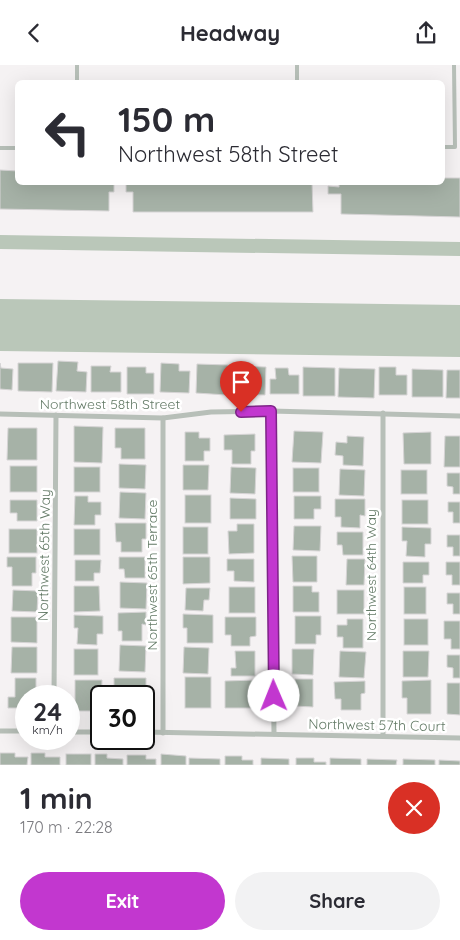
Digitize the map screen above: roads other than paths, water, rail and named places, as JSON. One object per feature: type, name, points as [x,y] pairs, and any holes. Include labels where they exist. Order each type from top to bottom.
[{"type":"street","name":"Northwest 58th Street","points":[[0,415],[163,418],[211,412],[271,411],[460,416]]},
{"type":"street","points":[[271,411],[274,734]]},
{"type":"street","name":"Northwest 64th Way","points":[[383,413],[383,736]]},
{"type":"street","name":"Northwest 65th Way","points":[[54,685],[56,415]]},
{"type":"street","name":"Northwest 65th Terrace","points":[[163,418],[163,733]]},
{"type":"street","points":[[0,731],[15,731]]},
{"type":"street","name":"Northwest 57th Court","points":[[155,733],[460,738]]},
{"type":"lane","points":[[77,65],[77,80]]},
{"type":"lane","points":[[297,65],[297,80]]},
{"type":"lane","points":[[445,147],[455,147],[454,65]]},
{"type":"lane","points":[[0,148],[15,148]]},
{"type":"waterway","points":[[0,242],[460,249]]}]
